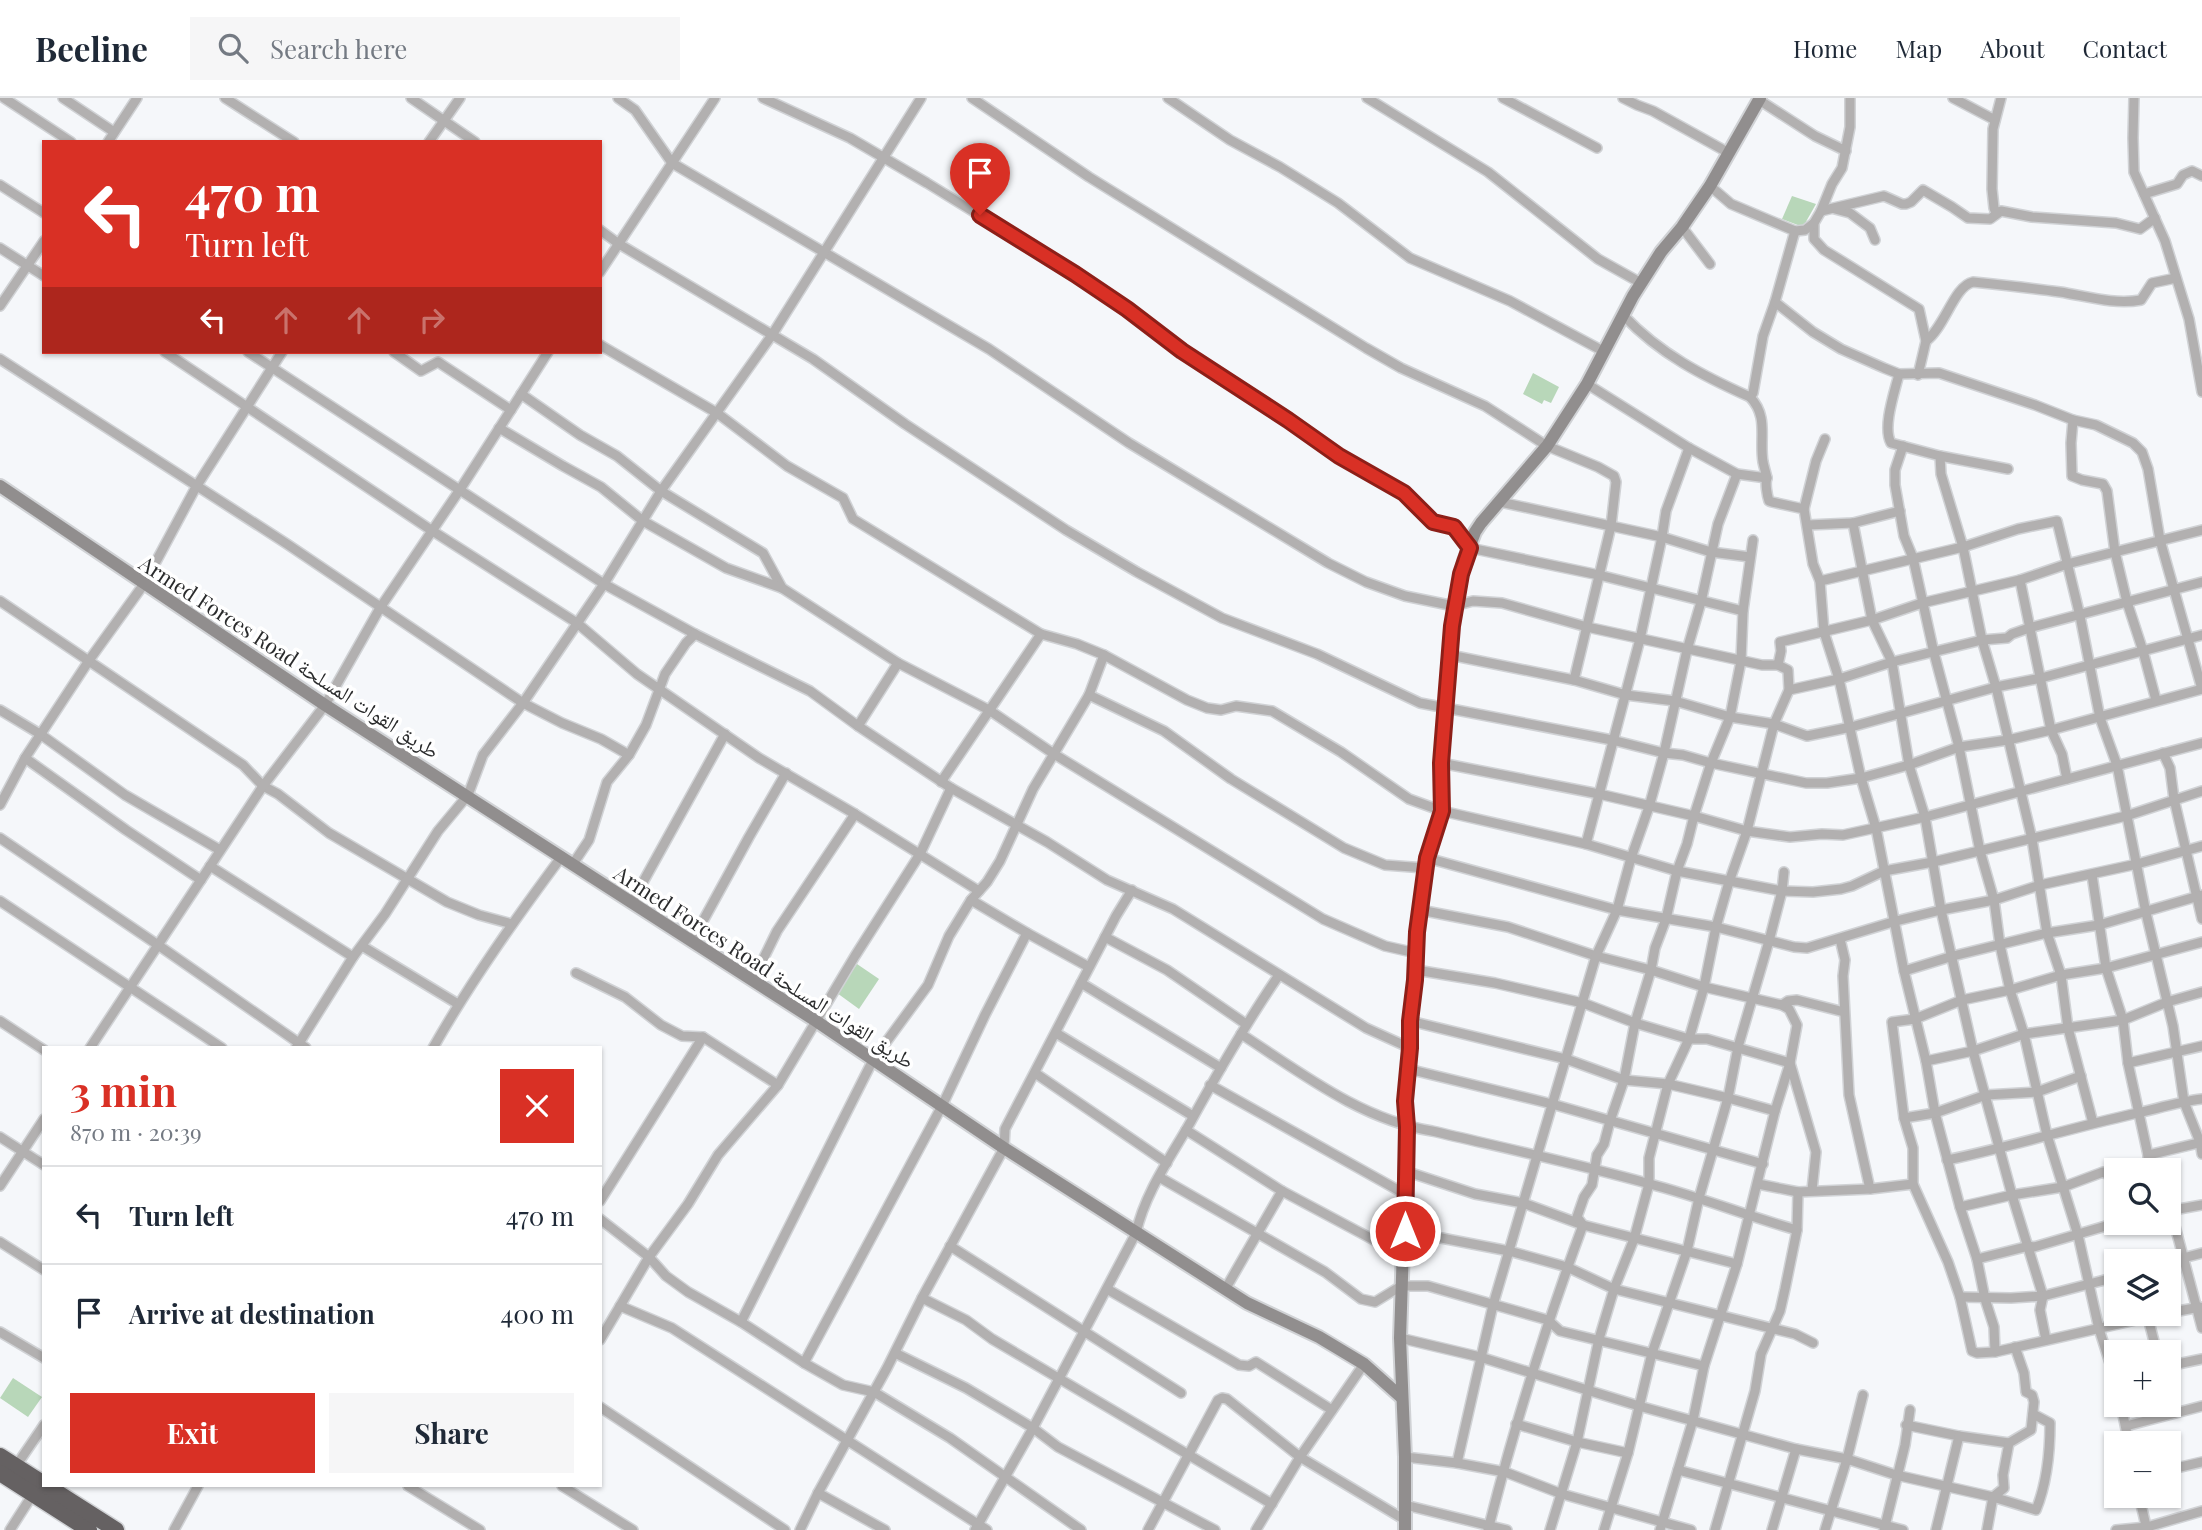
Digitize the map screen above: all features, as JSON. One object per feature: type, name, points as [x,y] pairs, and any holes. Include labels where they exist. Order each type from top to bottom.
[{"type":"highway","points":[[0,1456],[16,1466],[89,1530]]},
{"type":"highway","points":[[0,1473],[41,1488],[116,1530]]},
{"type":"street","points":[[4,98],[68,140]]},
{"type":"street","points":[[63,98],[114,132]]},
{"type":"street","points":[[109,140],[136,98]]},
{"type":"street","points":[[225,98],[291,140]]},
{"type":"street","points":[[411,98],[472,140]]},
{"type":"street","points":[[431,140],[460,98]]},
{"type":"street","points":[[618,98],[635,110],[672,163],[989,349],[1129,443],[1328,563],[1385,590],[1454,606],[1473,601],[1502,603],[1587,628],[1762,666],[1779,665],[1788,670],[1789,690],[1774,724],[1747,831],[1728,882],[1689,1039],[1668,1084],[1648,1158],[1649,1184],[1634,1239],[1614,1289],[1599,1339],[1577,1442],[1550,1530]]},
{"type":"street","points":[[602,269],[715,98]]},
{"type":"street","points":[[763,98],[850,138],[1075,274],[1182,351],[1345,461],[1404,493],[1433,522],[1454,527],[1470,548],[1599,575],[1743,611]]},
{"type":"street","points":[[301,1046],[353,957],[439,831],[468,795],[483,755],[523,703],[604,584],[662,491],[772,335],[921,98]]},
{"type":"street","points":[[972,98],[1089,177],[1366,348],[1401,368],[1485,406],[1547,446],[1614,476],[1616,482],[1611,526],[1574,680]]},
{"type":"street","points":[[1168,98],[1230,140],[1338,202],[1410,258],[1510,301],[1604,351]]},
{"type":"street","points":[[1367,98],[1488,172],[1598,259],[1641,283]]},
{"type":"street","points":[[1503,98],[1597,148]]},
{"type":"street","points":[[1623,98],[1637,106],[1653,110],[1729,153]]},
{"type":"street","points":[[1710,186],[1731,204],[1795,231],[1805,230],[1814,223],[1842,168],[1850,127],[1850,98]]},
{"type":"street","points":[[1953,98],[1995,120]]},
{"type":"street","points":[[1997,213],[1992,189],[1993,129],[2001,98]]},
{"type":"street","points":[[2134,98],[2134,172],[2165,241],[2189,319],[2202,392]]},
{"type":"street","points":[[1405,1525],[1400,1338],[1405,1231],[1405,1101],[1420,910],[1426,863],[1442,811],[1441,763],[1454,606],[1464,561],[1475,532],[1547,446],[1587,384],[1641,283],[1710,186],[1759,99],[1815,136],[1846,152]]},
{"type":"street","points":[[2144,194],[2177,184],[2183,175],[2192,171],[2202,176]]},
{"type":"street","points":[[0,186],[42,212]]},
{"type":"street","points":[[1821,211],[1884,196],[1906,204],[1912,202],[1923,190],[1968,218],[1990,219],[2004,211],[2032,217],[2116,223],[2140,229],[2155,218]]},
{"type":"street","points":[[1834,208],[1850,213],[1870,228],[1875,240]]},
{"type":"street","points":[[1814,223],[1814,239],[1824,250],[1919,309],[1926,341],[1918,374]]},
{"type":"street","points":[[1682,227],[1710,264]]},
{"type":"street","points":[[602,231],[813,359],[905,424],[1066,530],[1137,572],[1222,618],[1317,654],[1420,703],[1612,740],[1763,775],[1806,783],[1827,783],[1861,778],[1959,747],[2051,730],[2202,689],[2160,540],[2148,469],[2142,452],[2133,443],[2096,425],[2073,420],[1939,373],[1899,374],[1842,349],[1813,332],[1775,302]]},
{"type":"street","points":[[1750,397],[1753,393],[1763,336],[1795,231]]},
{"type":"street","points":[[0,306],[42,244]]},
{"type":"street","points":[[0,248],[42,275]]},
{"type":"street","points":[[1926,341],[1937,331],[1966,283],[2039,289],[2129,302],[2141,300],[2152,283],[2176,278]]},
{"type":"street","points":[[1624,316],[1641,334],[1676,360],[1750,397],[1758,406],[1762,422],[1762,460],[1769,501],[1804,509]]},
{"type":"street","points":[[602,346],[717,413],[787,466],[844,498],[853,519],[1041,634],[1104,655],[1207,708],[1221,710],[1236,706],[1272,711],[1341,752],[1409,799],[1442,811],[1586,844],[1677,871],[1782,891],[1813,892],[1841,889],[1884,871],[2126,816],[2202,791]]},
{"type":"street","points":[[168,354],[431,530],[577,623],[628,667],[759,758],[979,891]]},
{"type":"street","points":[[251,354],[461,488],[604,584],[695,634],[810,691],[951,788],[1047,842],[1107,880],[1172,909],[1366,1028],[1410,1048]]},
{"type":"street","points":[[0,805],[24,758],[144,584],[196,487],[281,354]]},
{"type":"street","points":[[397,354],[421,371],[438,362],[511,410]]},
{"type":"street","points":[[91,1046],[262,786],[325,705],[380,608],[547,354]]},
{"type":"street","points":[[0,359],[287,544],[523,703],[629,755]]},
{"type":"street","points":[[1899,374],[1888,424],[1888,438],[1891,443],[1940,456],[2008,468]]},
{"type":"street","points":[[1587,384],[1689,448],[1737,474],[1767,478]]},
{"type":"street","points":[[521,394],[580,435],[617,456],[662,491],[763,553],[782,588]]},
{"type":"street","points":[[2073,420],[2072,476],[2103,484],[2127,602],[2156,700]]},
{"type":"street","points":[[499,428],[601,487],[643,521],[726,568],[782,588],[898,663],[989,710],[1054,754],[1323,919],[1385,946],[1416,953]]},
{"type":"street","points":[[1825,439],[1816,461],[1804,509],[1813,564],[1820,581],[1825,632],[1876,828],[1935,1113],[1977,1259],[1984,1299],[1994,1327],[1995,1352]]},
{"type":"street","points":[[1903,446],[1895,470],[1895,485],[1904,536],[1913,558],[1959,747],[1980,851],[1994,900],[2010,990],[2024,1034],[2047,1135],[2078,1235],[2104,1344]]},
{"type":"street","points":[[1586,844],[1640,639],[1666,511],[1689,448]]},
{"type":"street","points":[[1940,456],[1941,474],[1963,547],[1982,640],[2032,838],[2047,933],[2061,975],[2068,1028],[2093,1123]]},
{"type":"street","points":[[1457,1463],[1493,1305],[1596,956],[1618,909],[1649,807],[1722,510],[1737,474]]},
{"type":"street","name":"Armed Forces Road طريق القوات المسلحة","points":[[0,486],[325,705],[816,1021],[1004,1148],[1247,1303],[1319,1337],[1364,1364],[1401,1397]]},
{"type":"street","points":[[1500,502],[1662,537],[1711,552],[1750,557]]},
{"type":"street","points":[[1808,525],[1853,523],[1900,511]]},
{"type":"street","points":[[1820,581],[1963,547],[2018,529],[2057,522],[2080,616],[2100,718],[2117,765],[2146,912],[2178,1052],[2184,1102],[2201,1142],[2202,1154]]},
{"type":"street","points":[[1853,523],[1872,620],[1892,662],[1909,765],[1924,817],[1941,910],[1973,1051],[2043,1296],[2040,1310],[2046,1340]]},
{"type":"street","points":[[1779,665],[1782,650],[1780,642],[1872,620],[1922,603],[2020,580],[2067,564],[2202,530]]},
{"type":"street","points":[[1583,1225],[1577,1217],[1584,1197],[1592,1185],[1597,1156],[1604,1144],[1625,1080],[1635,1023],[1667,919],[1677,871],[1711,764],[1730,716],[1741,661],[1743,611],[1753,540]]},
{"type":"street","points":[[2020,580],[2051,730],[2062,754],[2067,779]]},
{"type":"street","points":[[1789,690],[1982,640],[2007,638],[2029,628],[2202,582]]},
{"type":"street","points":[[0,601],[90,659],[243,765],[262,786],[278,794],[329,833],[447,902],[512,924]]},
{"type":"street","points":[[434,1046],[458,1004],[512,924],[589,840],[607,782],[629,755],[646,726],[665,674],[695,634]]},
{"type":"street","points":[[941,782],[1041,634]]},
{"type":"street","points":[[1450,655],[1574,680],[1626,695],[1675,701],[1730,716],[1774,724],[1807,736],[1851,727],[1996,687],[2090,666],[2202,635]]},
{"type":"street","points":[[741,1322],[873,1060],[928,985],[949,936],[1000,861],[1033,789],[1088,695],[1104,655]]},
{"type":"street","points":[[858,726],[898,663]]},
{"type":"street","points":[[1088,695],[1164,731],[1231,779],[1344,848],[1385,865],[1426,863],[1618,909],[1716,927],[1807,948],[1896,921],[1994,900],[2040,885],[2092,875],[2202,846]]},
{"type":"street","points":[[0,710],[40,734],[125,796],[220,850]]},
{"type":"street","points":[[632,902],[725,734]]},
{"type":"street","points":[[1441,763],[1600,794],[1747,831],[1790,836],[1843,835],[1924,817],[2202,743]]},
{"type":"street","points":[[2163,752],[2170,768],[2185,850],[2200,896],[2202,919]]},
{"type":"street","points":[[24,758],[201,880]]},
{"type":"street","points":[[692,941],[786,773]]},
{"type":"street","points":[[602,1337],[649,1257],[688,1204],[724,1147],[778,1085],[920,854],[951,788]]},
{"type":"street","points":[[753,980],[777,931],[855,814]]},
{"type":"street","points":[[0,838],[158,945],[299,1046]]},
{"type":"street","points":[[210,866],[353,957]]},
{"type":"street","points":[[1604,1530],[1628,1453],[1652,1353],[1687,1251],[1738,1047],[1782,891],[1784,872]]},
{"type":"street","points":[[2092,875],[2106,968],[2123,1020],[2128,1063],[2148,1155],[2201,1142]]},
{"type":"street","points":[[800,1530],[1004,1148],[1006,1129],[1089,967],[1132,890]]},
{"type":"street","points":[[1904,971],[2047,933],[2099,925],[2200,896]]},
{"type":"street","points":[[971,900],[1089,967]]},
{"type":"street","points":[[0,901],[219,1046]]},
{"type":"street","points":[[1420,910],[1508,927],[1704,987],[1782,1005],[1789,1009],[1797,1025],[1790,1063],[1774,1111],[1737,1264],[1704,1366],[1693,1420],[1660,1526]]},
{"type":"street","points":[[804,1363],[942,1105],[1027,933]]},
{"type":"street","points":[[1105,937],[1167,970],[1246,1024]]},
{"type":"street","points":[[1840,939],[1844,960],[1849,1095],[1870,1189]]},
{"type":"street","points":[[2110,1326],[1995,1352],[1977,1353],[1972,1350],[1960,1297],[1948,1262],[1913,1184],[1913,1149],[1904,1118],[1892,1022],[1915,1019],[1962,1000],[2061,975],[2106,968],[2202,942]]},
{"type":"street","points":[[362,946],[458,1004]]},
{"type":"street","points":[[1416,970],[1495,983],[1583,1003],[1635,1023],[1689,1039],[1707,1039],[1790,1063]]},
{"type":"street","points":[[576,973],[625,997],[661,1025],[682,1035],[703,1037],[778,1085]]},
{"type":"street","points":[[620,1307],[672,1328],[847,1439],[980,1529],[1136,1233],[1141,1211],[1159,1177],[1246,1024],[1279,975]]},
{"type":"street","points":[[1081,983],[1221,1068]]},
{"type":"street","points":[[1926,1061],[1973,1051],[2024,1034],[2123,1020],[2167,1002],[2202,992]]},
{"type":"street","points":[[1782,1005],[1797,1000],[1844,1012]]},
{"type":"street","points":[[0,1021],[42,1049]]},
{"type":"street","points":[[1410,1021],[1566,1059],[1625,1080],[1668,1084],[1774,1111]]},
{"type":"street","points":[[1056,1033],[1194,1116]]},
{"type":"street","points":[[1241,1034],[1367,1112],[1407,1127],[1594,1169],[1699,1198],[1749,1217],[1797,1230]]},
{"type":"street","points":[[602,1198],[703,1037]]},
{"type":"street","points":[[2128,1063],[2202,1046]]},
{"type":"street","points":[[1790,1063],[1816,1152],[1812,1190]]},
{"type":"street","points":[[1408,1069],[1552,1104],[1763,1164]]},
{"type":"street","points":[[1035,1073],[1167,1163]]},
{"type":"street","points":[[1904,1118],[1935,1113],[1986,1095],[2037,1092],[2081,1076]]},
{"type":"street","points":[[1210,1085],[1405,1194]]},
{"type":"street","points":[[1947,1160],[2202,1099]]},
{"type":"street","points":[[0,1186],[42,1122]]},
{"type":"street","points":[[1186,1130],[1282,1191],[1404,1256]]},
{"type":"street","points":[[0,1137],[42,1163]]},
{"type":"street","points":[[1405,1171],[1475,1194],[1523,1203],[1583,1225],[1737,1264]]},
{"type":"street","points":[[1960,1207],[2063,1187],[2104,1173]]},
{"type":"street","points":[[1159,1177],[1325,1272],[1361,1298],[1375,1302],[1401,1286],[1428,1286],[1548,1320],[1560,1331],[1704,1366]]},
{"type":"street","points":[[1758,1184],[1798,1192],[1913,1184]]},
{"type":"street","points":[[1226,1288],[1282,1191]]},
{"type":"street","points":[[1715,1530],[1744,1434],[1761,1353],[1785,1289],[1797,1230],[1798,1192]]},
{"type":"street","points":[[2181,1209],[2202,1205]]},
{"type":"street","points":[[602,1221],[688,1292],[843,1385],[874,1392],[950,1438],[1080,1530]]},
{"type":"street","points":[[1489,1528],[1548,1320],[1583,1225]]},
{"type":"street","points":[[1977,1259],[2034,1247],[2104,1227]]},
{"type":"street","points":[[1405,1231],[1509,1251],[1567,1267],[1614,1289],[1795,1334],[1813,1343]]},
{"type":"street","points":[[2176,1235],[2200,1307],[2202,1328]]},
{"type":"street","points":[[0,1242],[42,1269]]},
{"type":"street","points":[[950,1246],[1181,1393]]},
{"type":"street","points":[[2182,1257],[2202,1253]]},
{"type":"street","points":[[1960,1297],[1984,1299],[2043,1296],[2104,1280]]},
{"type":"street","points":[[1107,1289],[1239,1365],[1249,1366],[1256,1362],[1332,1410]]},
{"type":"street","points":[[922,1298],[966,1320],[992,1339],[1272,1504]]},
{"type":"street","points":[[2181,1311],[2200,1307]]},
{"type":"street","points":[[0,1332],[42,1357]]},
{"type":"street","points":[[1400,1338],[1480,1357],[1639,1406],[1796,1449],[1847,1459],[1896,1475],[1993,1497],[2036,1510],[2041,1500],[2048,1463],[2050,1423],[2033,1414]]},
{"type":"street","points":[[1906,1425],[2009,1443],[2031,1430],[2032,1395],[2026,1392],[2024,1373],[2015,1347]]},
{"type":"street","points":[[895,1353],[966,1388],[1058,1447],[1214,1530]]},
{"type":"street","points":[[2181,1363],[2202,1359]]},
{"type":"street","points":[[1256,1530],[1300,1457],[1364,1364]]},
{"type":"street","points":[[1825,1530],[1863,1395]]},
{"type":"street","points":[[1148,1530],[1218,1399],[1225,1398],[1300,1457],[1405,1525]]},
{"type":"street","points":[[2181,1411],[2202,1406]]},
{"type":"street","points":[[602,1408],[785,1530]]},
{"type":"street","points":[[1885,1528],[1905,1445],[1910,1410]]},
{"type":"street","points":[[2124,1417],[2127,1431]]},
{"type":"street","points":[[2126,1426],[2159,1417]]},
{"type":"street","points":[[1517,1424],[1577,1442],[1628,1453]]},
{"type":"street","points":[[16,1466],[42,1428]]},
{"type":"street","points":[[1936,1530],[1959,1436]]},
{"type":"street","points":[[1987,1530],[1993,1497],[2004,1488],[2003,1475],[2009,1443]]},
{"type":"street","points":[[1772,1530],[1796,1449]]},
{"type":"street","points":[[1405,1457],[1505,1472],[1660,1526],[1691,1530]]},
{"type":"street","points":[[2181,1467],[2202,1462]]},
{"type":"street","points":[[1678,1471],[1783,1497],[1885,1528],[1903,1530]]},
{"type":"street","points":[[174,1530],[197,1487]]},
{"type":"street","points":[[410,1487],[480,1530]]},
{"type":"street","points":[[564,1487],[633,1530]]},
{"type":"street","points":[[10,1530],[41,1488]]},
{"type":"street","points":[[818,1493],[885,1530]]},
{"type":"street","points":[[1405,1506],[1489,1528],[1507,1530]]},
{"type":"street","points":[[2142,1508],[2147,1528]]},
{"type":"street","points":[[2116,1530],[2147,1528],[2202,1511]]},
{"type":"green space","points":[[1792,196],[1816,204],[1803,227],[1782,219]]},
{"type":"green space","points":[[1533,373],[1559,387],[1551,403],[1544,400],[1542,404],[1523,394]]},
{"type":"green space","points":[[857,964],[879,979],[859,1009],[837,993]]},
{"type":"green space","points":[[13,1378],[42,1397],[28,1417],[0,1398]]},
{"type":"route","points":[[980,215],[1075,274],[1182,351],[1352,465],[1404,493],[1433,522],[1454,527],[1470,548],[1464,561],[1454,606],[1441,763],[1442,811],[1427,858],[1417,932],[1405,1101],[1405,1231]]}]
